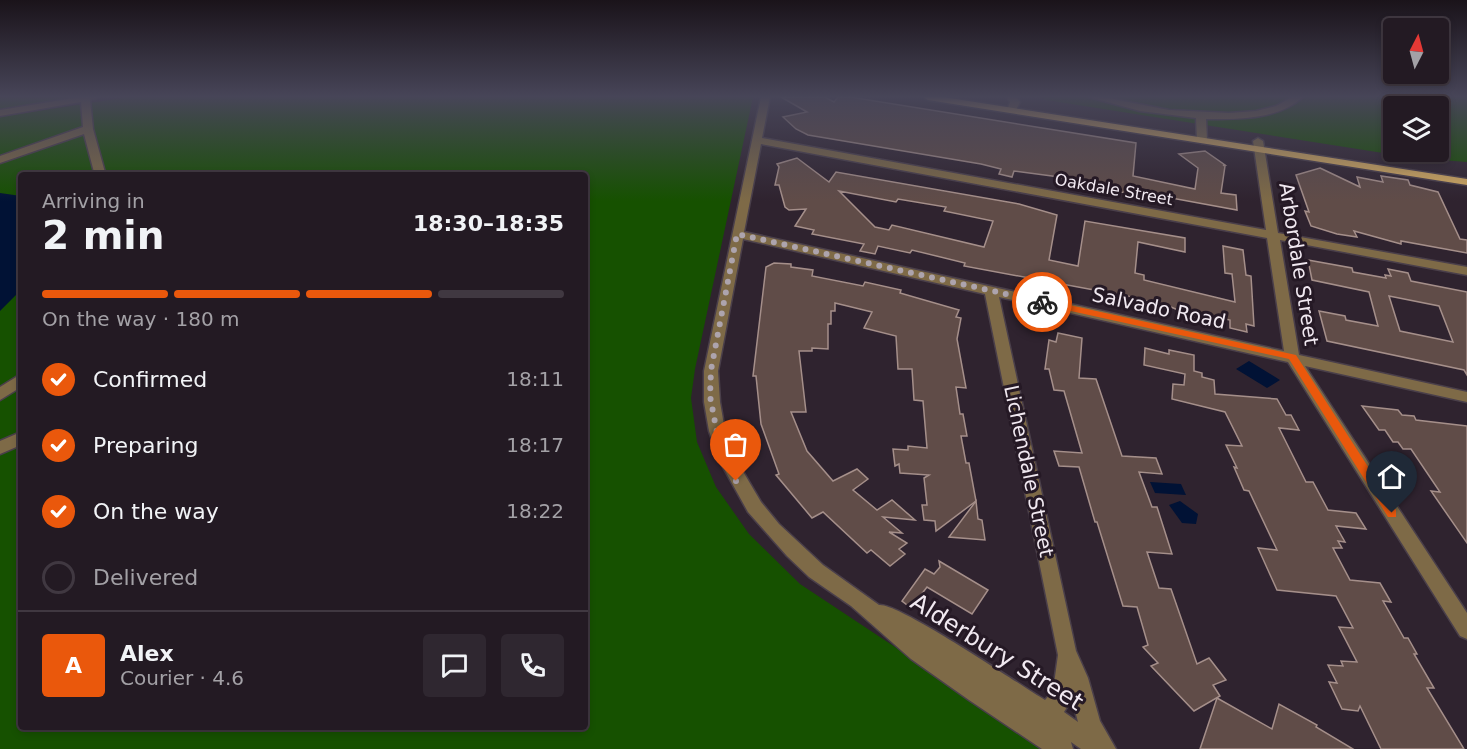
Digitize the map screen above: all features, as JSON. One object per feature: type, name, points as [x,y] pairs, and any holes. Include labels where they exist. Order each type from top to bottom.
[{"type":"main road","points":[[1179,132],[1467,182]]},
{"type":"main road","points":[[1258,145],[1467,174]]},
{"type":"street","points":[[0,160],[80,132]]},
{"type":"street","points":[[89,132],[100,172]]},
{"type":"street","name":"Alderbury Street","points":[[756,132],[711,370],[710,396],[718,438],[736,481],[769,527],[818,572],[863,603],[927,658],[1062,749]]},
{"type":"street","points":[[1202,132],[1202,136]]},
{"type":"street","name":"Oakdale Street","points":[[755,140],[1467,271]]},
{"type":"street","name":"Arbordale Street","points":[[1258,145],[1292,357],[1467,630]]},
{"type":"street","name":"Salvado Road","points":[[737,234],[1467,397]]},
{"type":"street","name":"Lichendale Street","points":[[991,290],[1066,651],[1080,685],[1089,724],[1103,749]]},
{"type":"street","points":[[0,395],[18,381]]},
{"type":"street","points":[[0,448],[18,439]]},
{"type":"street","name":"Alderbury Street","points":[[863,603],[919,632],[1103,749]]},
{"type":"street","name":"Lichendale Street","points":[[1043,712],[1053,709],[1065,693],[1066,651]]},
{"type":"green space","points":[[0,132],[746,132],[695,369],[691,398],[697,442],[716,487],[749,534],[800,584],[1049,749],[0,749]]},
{"type":"green space","points":[[1249,132],[1383,132],[1383,153]]},
{"type":"green space","points":[[1449,132],[1467,132],[1467,162],[1449,161]]},
{"type":"water","points":[[0,193],[18,196],[18,293],[0,311]]},
{"type":"water","points":[[1249,361],[1280,380],[1267,388],[1236,369]]},
{"type":"water","points":[[1150,482],[1181,484],[1186,495],[1155,493]]},
{"type":"water","points":[[1180,501],[1198,514],[1196,524],[1182,523],[1169,505]]},
{"type":"building","points":[[802,132],[1067,132],[1136,143],[1133,176],[1195,189],[1198,168],[1179,154],[1205,151],[1225,165],[1223,165],[1225,166],[1221,193],[1236,195],[1237,210],[1128,190],[1127,193],[1100,189],[1095,187],[1096,183],[1052,176],[1014,171],[1012,177],[999,174],[1001,169],[981,164],[808,135]]},
{"type":"building","points":[[797,158],[829,182],[836,172],[1019,204],[1057,215],[1049,260],[1078,266],[1085,221],[1185,238],[1185,252],[1138,242],[1135,273],[1144,275],[1144,280],[1235,302],[1232,274],[1225,273],[1223,246],[1243,250],[1246,275],[1251,276],[1254,326],[1246,324],[1247,332],[1230,328],[1230,320],[1194,312],[1194,318],[1178,314],[1178,310],[1171,307],[1132,297],[964,266],[965,263],[912,250],[910,253],[878,246],[875,254],[860,251],[864,244],[812,234],[814,230],[795,226],[806,209],[789,210],[785,207],[779,185],[775,185],[779,167],[777,164]],"holes":[[[839,191],[896,202],[898,199],[946,207],[944,211],[993,221],[984,247],[892,225],[889,230],[875,227]]]},
{"type":"building","points":[[1320,168],[1360,187],[1357,177],[1383,182],[1381,176],[1408,180],[1410,185],[1438,192],[1460,239],[1467,240],[1467,253],[1401,241],[1401,244],[1354,231],[1357,237],[1337,234],[1311,226],[1305,211],[1309,212],[1296,175]]},
{"type":"building","points":[[1308,260],[1352,268],[1353,272],[1386,278],[1385,275],[1391,276],[1388,269],[1408,273],[1411,281],[1467,292],[1467,375],[1464,370],[1327,341],[1319,311],[1345,316],[1346,320],[1378,326],[1369,292],[1312,280]],"holes":[[[1389,296],[1439,306],[1453,342],[1400,331]]]},
{"type":"building","points":[[774,263],[791,264],[791,267],[813,270],[812,276],[863,286],[865,282],[901,290],[900,293],[959,310],[956,317],[961,318],[957,339],[966,388],[956,387],[960,414],[963,414],[967,436],[961,436],[976,501],[936,531],[935,521],[924,520],[922,505],[927,505],[924,478],[929,475],[900,473],[899,464],[895,466],[893,449],[908,450],[908,446],[927,448],[923,401],[914,400],[912,369],[898,369],[896,336],[864,328],[872,312],[835,303],[835,311],[831,311],[831,324],[828,324],[828,349],[812,348],[812,351],[799,351],[806,412],[791,412],[807,451],[833,481],[857,469],[868,479],[853,490],[877,510],[892,500],[915,520],[883,517],[902,533],[889,532],[907,543],[899,549],[905,554],[890,566],[871,550],[867,553],[823,512],[812,518],[776,475],[779,474],[761,424],[756,376],[753,376],[766,267]]},
{"type":"building","points":[[1058,333],[1082,338],[1079,378],[1096,379],[1122,456],[1156,458],[1162,474],[1139,472],[1152,507],[1157,507],[1172,554],[1147,552],[1159,588],[1171,589],[1197,664],[1209,658],[1226,680],[1213,685],[1220,696],[1194,711],[1151,666],[1158,663],[1143,647],[1148,645],[1137,607],[1123,606],[1079,467],[1059,466],[1054,451],[1082,453],[1064,391],[1054,390],[1049,369],[1045,369],[1049,340],[1056,342]]},
{"type":"building","points":[[1145,348],[1169,354],[1169,350],[1194,355],[1194,371],[1202,373],[1202,377],[1214,380],[1215,394],[1277,399],[1286,415],[1291,415],[1299,430],[1279,428],[1306,482],[1313,482],[1328,510],[1356,513],[1366,529],[1336,526],[1345,542],[1338,541],[1342,548],[1333,548],[1350,580],[1380,583],[1391,602],[1383,601],[1404,638],[1408,638],[1417,654],[1414,654],[1434,688],[1427,688],[1464,749],[1381,749],[1360,706],[1358,711],[1342,709],[1329,682],[1337,683],[1328,665],[1343,666],[1341,661],[1357,662],[1339,627],[1353,628],[1336,596],[1277,590],[1258,548],[1277,550],[1249,491],[1244,490],[1234,467],[1237,468],[1226,445],[1242,446],[1225,412],[1172,399],[1173,384],[1184,385],[1185,374],[1144,365]]},
{"type":"building","points":[[1362,406],[1398,410],[1402,415],[1414,416],[1416,420],[1467,426],[1467,543],[1431,491],[1440,492],[1411,449],[1403,449],[1398,442],[1393,442],[1385,430],[1379,430]]},
{"type":"building","points":[[976,501],[978,519],[982,520],[985,540],[949,537]]},
{"type":"building","points":[[939,561],[988,590],[972,614],[927,587],[911,608],[902,601],[925,569],[934,574],[940,567]]},
{"type":"building","points":[[1217,698],[1272,729],[1279,704],[1317,725],[1316,727],[1353,749],[1200,749]]},
{"type":"way so far","points":[[736,481],[718,438],[710,396],[711,370],[737,234],[1042,302]]},
{"type":"route","points":[[1042,302],[1292,357],[1392,513]]}]
